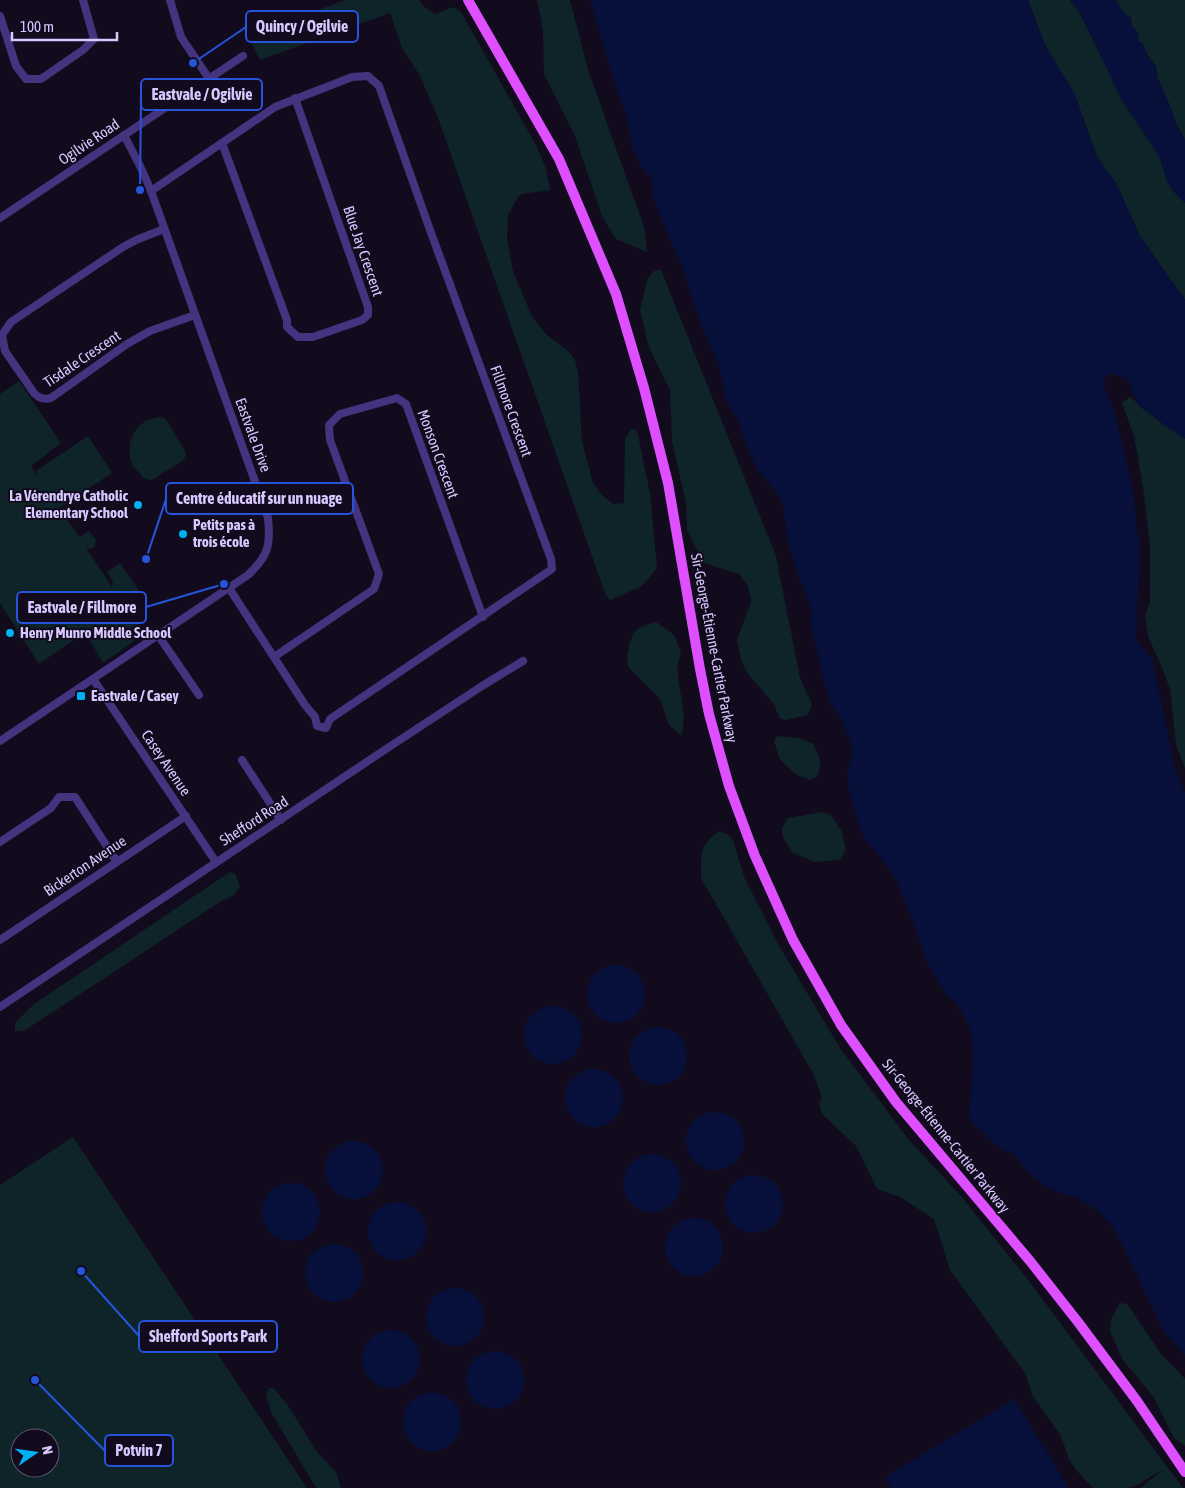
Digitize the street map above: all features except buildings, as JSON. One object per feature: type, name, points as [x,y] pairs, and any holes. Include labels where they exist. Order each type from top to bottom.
[{"type":"main road","name":"Sir-George-Étienne-Cartier Parkway","points":[[468,0],[558,159],[592,234],[616,294],[644,388],[668,483],[700,669],[709,714],[726,777],[755,856],[792,940],[840,1025],[896,1102],[1030,1261],[1072,1314],[1137,1401],[1185,1472]]},
{"type":"street","points":[[0,16],[16,66],[26,79],[42,79],[83,50],[94,39],[83,0]]},
{"type":"street","points":[[170,0],[181,36],[210,80]]},
{"type":"street","name":"Ogilvie Road","points":[[0,218],[244,56]]},
{"type":"street","name":"Fillmore Crescent","points":[[150,191],[274,107],[352,77],[368,76],[379,86],[548,550],[552,570],[330,719],[326,728],[317,726],[315,717],[305,705],[229,588]]},
{"type":"street","name":"Blue Jay Crescent","points":[[222,143],[287,320],[287,327],[298,337],[313,337],[362,320],[368,315],[368,307],[295,98]]},
{"type":"street","name":"Eastvale Drive","points":[[0,741],[248,575],[264,557],[268,549],[270,535],[268,518],[150,191],[141,168],[124,135]]},
{"type":"street","name":"Tisdale Crescent","points":[[164,229],[123,247],[11,322],[2,335],[5,351],[34,393],[40,398],[51,398],[127,344],[150,331],[195,315]]},
{"type":"street","name":"Monson Crescent","points":[[274,657],[374,589],[379,574],[330,440],[329,425],[340,414],[397,398],[406,404],[483,617]]},
{"type":"street","points":[[158,634],[199,695]]},
{"type":"street","name":"Shefford Road","points":[[0,1007],[474,691],[523,661]]},
{"type":"street","name":"Casey Avenue","points":[[93,678],[216,862]]},
{"type":"street","points":[[242,760],[281,820]]},
{"type":"street","points":[[0,842],[51,808],[59,798],[75,797],[117,862]]},
{"type":"street","name":"Bickerton Avenue","points":[[0,940],[186,816]]},
{"type":"green space","points":[[345,0],[420,0],[423,6],[435,14],[453,7],[461,12],[536,145],[546,168],[550,190],[522,194],[518,197],[508,215],[507,237],[513,271],[532,317],[546,334],[569,352],[575,360],[578,372],[582,441],[593,483],[602,495],[613,504],[624,503],[625,439],[631,429],[637,430],[650,493],[657,568],[642,586],[610,600],[605,593],[437,115],[419,74],[402,48],[390,13],[260,60],[248,36]]},
{"type":"green space","points":[[537,0],[570,0],[588,70],[644,227],[647,252],[616,239],[602,216],[575,136],[544,74],[543,31]]},
{"type":"green space","points":[[1028,0],[1070,0],[1080,13],[1123,102],[1159,156],[1167,181],[1174,192],[1185,203],[1185,300],[1140,236],[1116,183],[1097,157],[1075,95],[1045,45]]},
{"type":"green space","points":[[1116,0],[1185,0],[1185,140],[1157,77],[1156,66],[1147,54],[1143,44],[1139,41],[1137,31],[1132,27]]},
{"type":"green space","points":[[661,270],[776,556],[800,678],[812,704],[808,715],[785,720],[780,718],[773,703],[748,674],[741,660],[737,640],[751,602],[748,586],[739,574],[704,563],[687,530],[686,504],[672,441],[670,390],[648,345],[640,310],[648,278],[654,271]]},
{"type":"green space","points":[[19,381],[61,443],[31,466],[39,478],[36,471],[88,436],[112,473],[59,508],[80,538],[89,531],[96,540],[94,548],[86,548],[112,587],[113,582],[107,572],[120,563],[142,595],[127,603],[122,595],[117,595],[144,634],[103,663],[85,632],[39,664],[0,603],[0,394]]},
{"type":"green space","points":[[1130,397],[1167,427],[1185,438],[1185,768],[1176,745],[1170,689],[1149,639],[1145,617],[1150,601],[1150,544],[1134,436],[1122,403]]},
{"type":"green space","points":[[160,417],[166,419],[186,453],[184,460],[152,480],[145,479],[132,464],[130,455],[131,440],[138,427],[144,422]]},
{"type":"green space","points":[[656,622],[674,635],[681,652],[677,669],[684,716],[682,736],[669,725],[660,699],[628,667],[629,647],[635,632],[645,625]]},
{"type":"green space","points":[[779,736],[800,738],[813,744],[821,762],[817,777],[810,780],[797,775],[780,760],[774,741]]},
{"type":"green space","points":[[822,812],[831,815],[842,832],[846,849],[840,860],[815,862],[793,853],[783,837],[782,828],[788,818]]},
{"type":"green space","points":[[719,831],[728,835],[734,842],[744,877],[778,944],[840,1048],[909,1140],[960,1195],[1029,1281],[1183,1488],[1141,1488],[1163,1469],[1139,1484],[1128,1488],[1093,1488],[1076,1470],[1069,1459],[1061,1436],[1033,1396],[1025,1373],[950,1270],[934,1219],[900,1197],[877,1189],[856,1146],[822,1114],[819,1103],[822,1098],[814,1075],[701,878],[702,851],[712,836]]},
{"type":"green space","points":[[230,872],[235,874],[240,887],[234,895],[220,902],[24,1031],[15,1031],[15,1023],[34,1004]]},
{"type":"green space","points":[[73,1137],[307,1488],[0,1488],[0,1185]]},
{"type":"green space","points":[[1120,1303],[1127,1304],[1161,1354],[1185,1379],[1185,1446],[1174,1438],[1153,1396],[1123,1360],[1110,1332],[1111,1320]]},
{"type":"green space","points":[[269,1388],[273,1388],[287,1404],[317,1452],[336,1472],[341,1488],[316,1488],[271,1412],[266,1394]]},
{"type":"shaded area","points":[[590,0],[1028,0],[1045,45],[1075,95],[1097,157],[1116,183],[1140,236],[1185,300],[1185,439],[1139,406],[1127,379],[1111,373],[1105,377],[1105,389],[1115,413],[1134,496],[1136,528],[1140,541],[1136,640],[1152,659],[1175,769],[1185,793],[1185,1355],[1165,1333],[1114,1228],[1098,1211],[1076,1197],[1048,1188],[1028,1172],[1014,1154],[1001,1149],[972,1123],[969,1114],[973,1064],[971,1030],[957,1004],[946,994],[926,960],[916,929],[896,880],[864,838],[859,826],[849,791],[847,770],[852,757],[851,743],[840,717],[830,702],[810,622],[812,612],[788,543],[783,505],[774,489],[758,470],[747,447],[739,422],[725,398],[720,368],[700,321],[689,290],[687,278],[657,208],[653,196],[652,179],[643,169],[633,150],[626,113],[617,91]]},
{"type":"shaded area","points":[[1070,0],[1116,0],[1127,16],[1131,17],[1132,27],[1137,31],[1139,41],[1143,44],[1147,55],[1156,66],[1157,77],[1185,140],[1185,203],[1174,192],[1167,181],[1159,156],[1123,102],[1080,13]]},
{"type":"shaded area","points":[[610,965],[622,965],[637,973],[645,988],[645,1000],[637,1015],[622,1023],[610,1023],[595,1015],[587,1000],[587,988],[595,973]]},
{"type":"shaded area","points":[[547,1006],[559,1006],[574,1014],[582,1029],[582,1041],[574,1056],[559,1064],[547,1064],[532,1056],[524,1041],[524,1029],[532,1014]]},
{"type":"shaded area","points":[[652,1027],[664,1027],[679,1035],[687,1050],[687,1062],[679,1077],[664,1085],[652,1085],[637,1077],[629,1062],[629,1050],[637,1035]]},
{"type":"shaded area","points":[[588,1069],[600,1069],[615,1077],[623,1092],[623,1104],[615,1119],[600,1127],[588,1127],[573,1119],[565,1104],[565,1092],[573,1077]]},
{"type":"shaded area","points":[[709,1112],[721,1112],[736,1120],[744,1135],[744,1147],[736,1162],[721,1170],[709,1170],[694,1162],[686,1147],[686,1135],[694,1120]]},
{"type":"shaded area","points":[[348,1141],[360,1141],[375,1149],[383,1164],[383,1176],[375,1191],[360,1199],[348,1199],[333,1191],[325,1176],[325,1164],[333,1149]]},
{"type":"shaded area","points":[[646,1154],[658,1154],[673,1162],[681,1177],[681,1189],[673,1204],[658,1212],[646,1212],[631,1204],[623,1189],[623,1177],[631,1162]]},
{"type":"shaded area","points":[[748,1175],[760,1175],[775,1183],[783,1198],[783,1210],[775,1225],[760,1233],[748,1233],[733,1225],[725,1210],[725,1198],[733,1183]]},
{"type":"shaded area","points":[[285,1183],[297,1183],[312,1191],[320,1206],[320,1218],[312,1233],[297,1241],[285,1241],[270,1233],[262,1218],[262,1206],[270,1191]]},
{"type":"shaded area","points":[[391,1202],[403,1202],[418,1210],[426,1225],[426,1237],[418,1252],[403,1260],[391,1260],[376,1252],[368,1237],[368,1225],[376,1210]]},
{"type":"shaded area","points":[[688,1218],[700,1218],[715,1226],[723,1241],[723,1253],[715,1268],[700,1276],[688,1276],[673,1268],[665,1253],[665,1241],[673,1226]]},
{"type":"shaded area","points":[[328,1244],[340,1244],[355,1252],[363,1267],[363,1279],[355,1294],[340,1302],[328,1302],[313,1294],[305,1279],[305,1267],[313,1252]]},
{"type":"shaded area","points":[[449,1288],[461,1288],[476,1296],[484,1311],[484,1323],[476,1338],[461,1346],[449,1346],[434,1338],[426,1323],[426,1311],[434,1296]]},
{"type":"shaded area","points":[[385,1330],[397,1330],[412,1338],[420,1353],[420,1365],[412,1380],[397,1388],[385,1388],[370,1380],[362,1365],[362,1353],[370,1338]]},
{"type":"shaded area","points":[[489,1351],[501,1351],[516,1359],[524,1374],[524,1386],[516,1401],[501,1409],[489,1409],[474,1401],[466,1386],[466,1374],[474,1359]]},
{"type":"shaded area","points":[[426,1393],[438,1393],[453,1401],[461,1416],[461,1428],[453,1443],[438,1451],[426,1451],[411,1443],[403,1428],[403,1416],[411,1401]]},
{"type":"shaded area","points":[[1014,1399],[1069,1488],[892,1488],[885,1477]]},
{"type":"place","name":"Quincy / Ogilvie","points":[[193,63]]},
{"type":"place","name":"Eastvale / Ogilvie","points":[[140,190]]},
{"type":"place","name":"La Vérendrye Catholic Elementary School","points":[[138,505]]},
{"type":"place","name":"Petits pas à trois école","points":[[183,534]]},
{"type":"place","name":"Centre éducatif sur un nuage","points":[[146,559]]},
{"type":"place","name":"Eastvale / Fillmore","points":[[224,584]]},
{"type":"place","name":"Henry Munro Middle School","points":[[10,633]]},
{"type":"place","name":"Eastvale / Casey","points":[[81,696]]},
{"type":"place","name":"Shefford Sports Park","points":[[81,1271]]},
{"type":"place","name":"Potvin 7","points":[[35,1380]]}]
